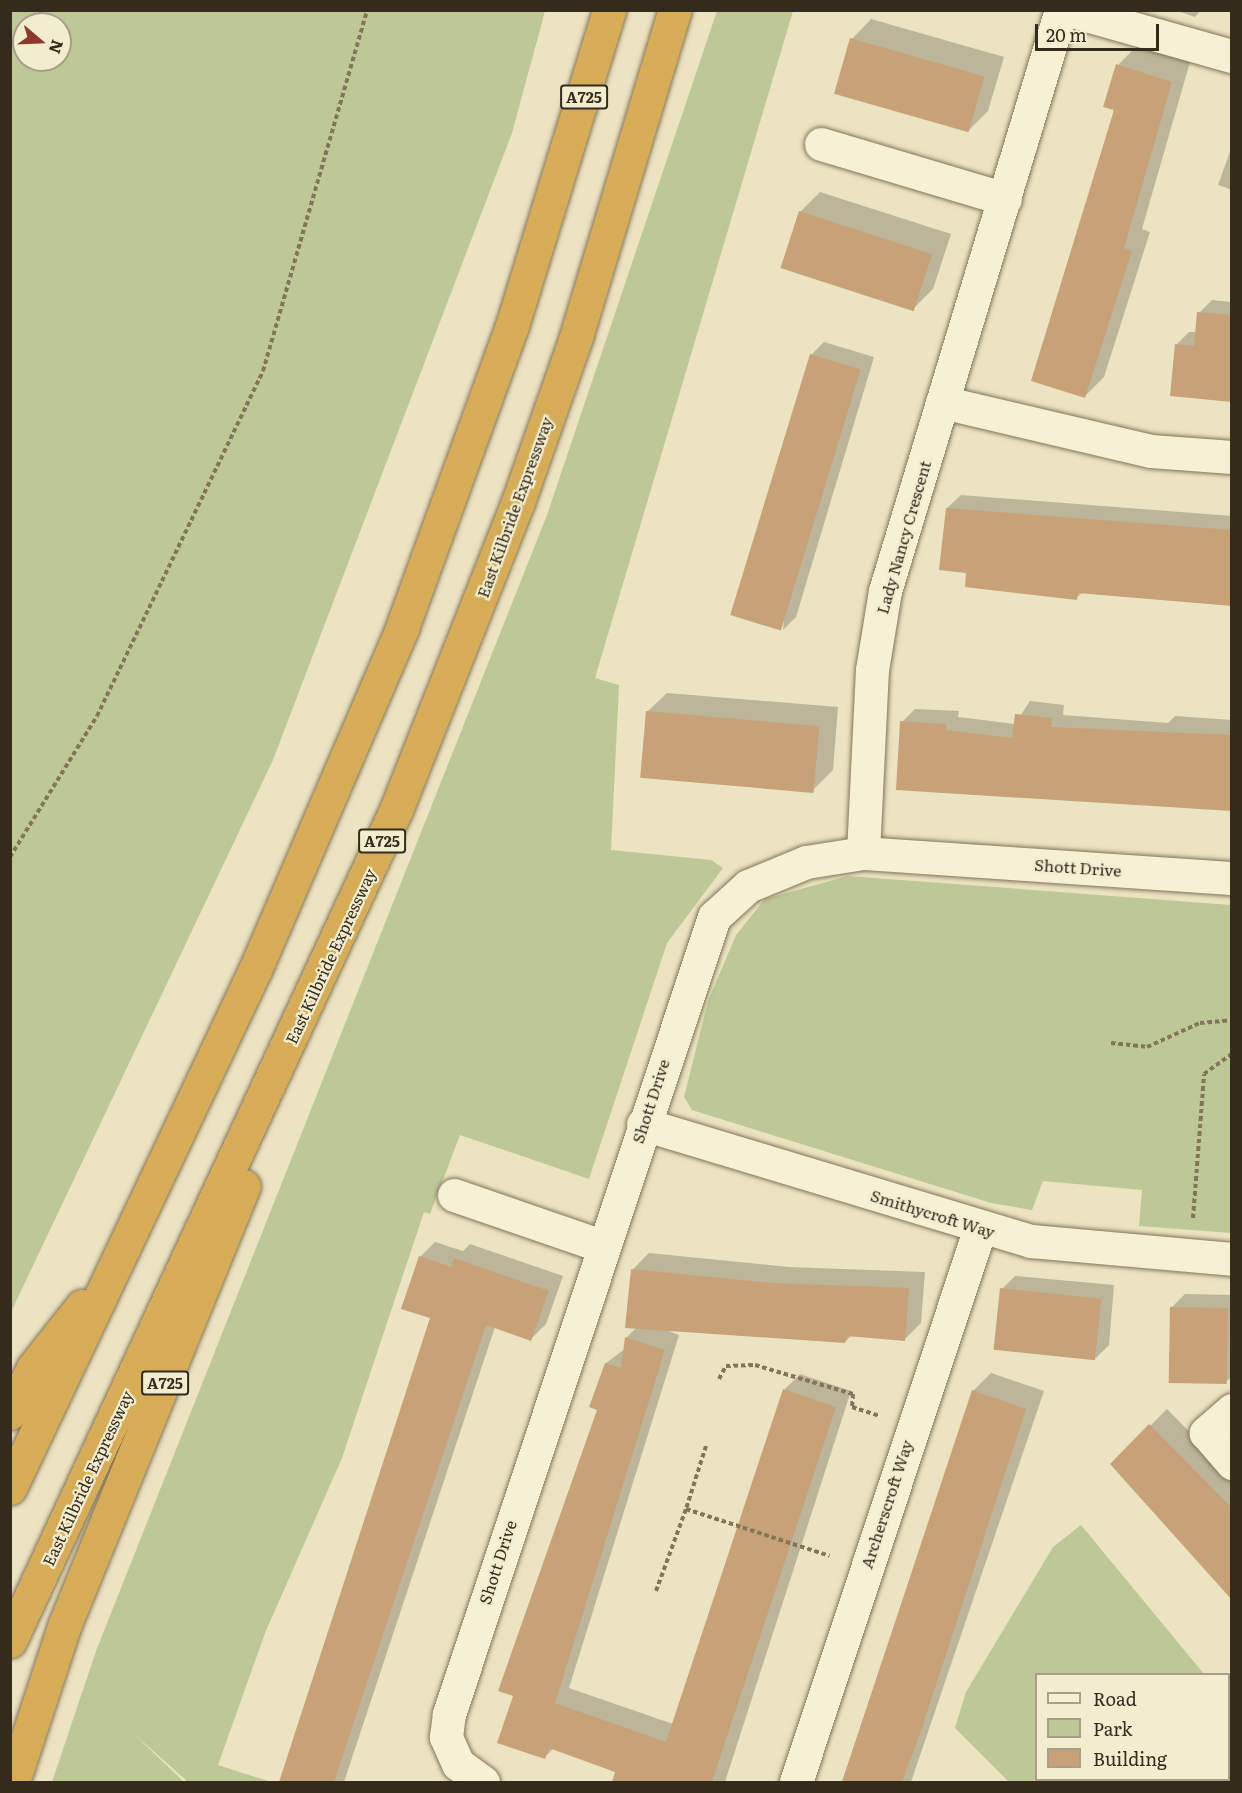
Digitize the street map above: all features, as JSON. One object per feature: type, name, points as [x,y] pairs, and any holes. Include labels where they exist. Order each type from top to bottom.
[{"type":"highway","name":"A725","points":[[10,1488],[298,874],[402,628],[512,326],[609,10]]},
{"type":"highway","name":"East Kilbride Expressway","points":[[10,1641],[396,810],[518,502],[576,337],[675,10]]},
{"type":"highway","name":"A725","points":[[13,1782],[64,1624],[217,1261],[317,984]]},
{"type":"highway","name":"A725","points":[[10,1413],[33,1368],[119,1257]]},
{"type":"street","name":"Lady Nancy Crescent","points":[[863,853],[872,670],[885,591],[1061,10]]},
{"type":"street","points":[[1069,10],[1232,57]]},
{"type":"street","points":[[821,144],[1005,199]]},
{"type":"street","points":[[942,402],[1151,451],[1232,457]]},
{"type":"street","name":"Shott Drive","points":[[483,1782],[458,1764],[446,1737],[448,1714],[602,1246],[714,917],[748,886],[807,862],[863,853],[1232,878]]},
{"type":"street","name":"Smithycroft Way","points":[[643,1124],[980,1228],[1031,1241],[1232,1259]]},
{"type":"street","points":[[454,1196],[602,1246]]},
{"type":"street","name":"Archerscroft Way","points":[[796,1782],[911,1427],[980,1228]]},
{"type":"street","points":[[1232,1410],[1206,1433],[1232,1463]]},
{"type":"path","points":[[10,857],[97,716],[263,371],[367,10]]},
{"type":"path","points":[[1111,1043],[1147,1047],[1200,1023],[1232,1020]]},
{"type":"path","points":[[1190,1254],[1204,1074],[1232,1054]]},
{"type":"path","points":[[719,1379],[726,1366],[755,1365],[853,1394],[852,1407],[911,1427]]},
{"type":"path","points":[[657,1591],[706,1446]]},
{"type":"path","points":[[686,1509],[865,1568]]},
{"type":"green space","points":[[10,11],[545,11],[512,133],[273,760],[11,1312]]},
{"type":"green space","points":[[717,11],[793,11],[595,678],[619,685],[611,850],[711,860],[723,868],[667,943],[589,1179],[460,1135],[430,1214],[424,1212],[342,1458],[265,1633],[218,1765],[271,1782],[188,1782],[133,1733],[184,1782],[52,1782],[96,1651],[547,515]]},
{"type":"green space","points":[[848,876],[1231,905],[1231,1233],[1139,1226],[1142,1190],[1043,1181],[1032,1210],[991,1203],[692,1110],[684,1097],[708,1001],[736,935],[765,899]]},
{"type":"green space","points":[[1081,1525],[1203,1673],[1035,1673],[1035,1781],[1173,1782],[1009,1782],[955,1728],[966,1692],[1053,1547]]},
{"type":"building","points":[[850,38],[985,77],[969,132],[834,94]]},
{"type":"building","points":[[1116,64],[1172,82],[1124,248],[1132,251],[1085,398],[1031,381],[1114,110],[1103,107]]},
{"type":"building","points":[[799,211],[932,254],[914,311],[780,268]]},
{"type":"building","points":[[1197,312],[1232,315],[1232,402],[1170,396],[1175,344],[1194,346]]},
{"type":"building","points":[[810,354],[861,369],[781,631],[730,615]]},
{"type":"building","points":[[946,508],[1232,530],[1232,606],[1078,593],[1077,600],[965,587],[966,573],[939,570]]},
{"type":"building","points":[[646,711],[819,726],[813,793],[640,778]]},
{"type":"building","points":[[1015,714],[1052,718],[1051,727],[1232,735],[1232,811],[896,790],[900,721],[946,724],[946,730],[1012,738]]},
{"type":"building","points":[[419,1256],[451,1267],[454,1258],[549,1291],[531,1341],[486,1325],[334,1782],[279,1782],[430,1318],[401,1309]]},
{"type":"building","points":[[631,1269],[772,1283],[909,1288],[905,1341],[847,1336],[845,1343],[625,1328]]},
{"type":"building","points":[[1000,1288],[1101,1299],[1095,1360],[994,1350]]},
{"type":"building","points":[[1170,1307],[1228,1308],[1227,1384],[1169,1383]]},
{"type":"building","points":[[625,1337],[665,1350],[555,1703],[666,1742],[783,1389],[836,1407],[712,1782],[612,1782],[615,1772],[549,1748],[545,1759],[497,1743],[513,1696],[498,1691],[597,1410],[589,1407],[605,1363],[621,1368]]},
{"type":"building","points":[[972,1390],[1026,1409],[922,1728],[902,1782],[842,1782]]},
{"type":"building","points":[[1149,1424],[1232,1508],[1232,1600],[1110,1464]]}]
